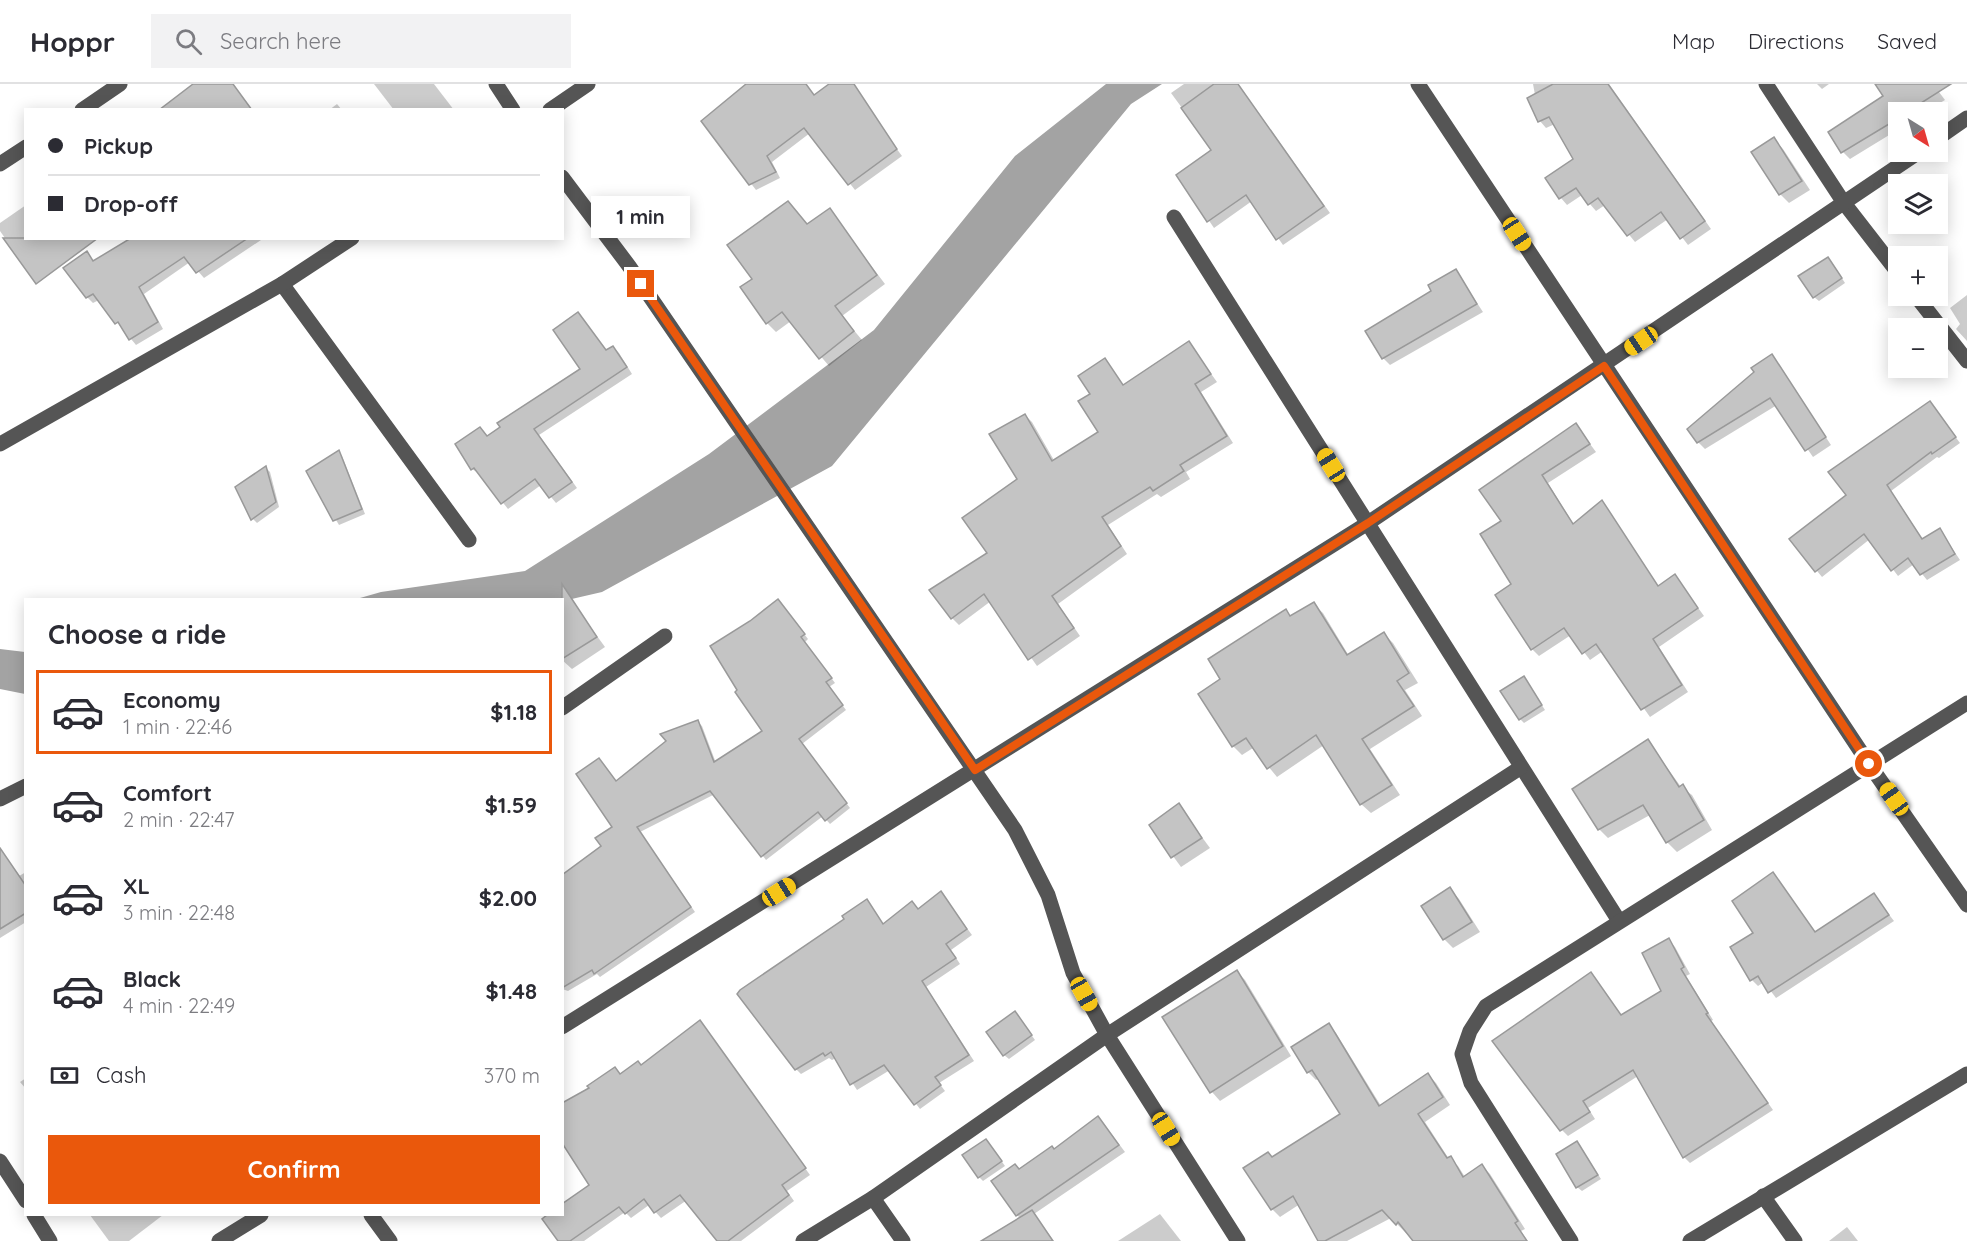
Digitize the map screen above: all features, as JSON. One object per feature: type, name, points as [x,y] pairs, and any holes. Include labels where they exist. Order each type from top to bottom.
[{"type":"street","points":[[85,108],[120,84]]},
{"type":"street","points":[[496,84],[512,108]]},
{"type":"street","points":[[553,108],[588,84]]},
{"type":"street","points":[[1418,84],[1869,764],[1967,904]]},
{"type":"street","points":[[1766,84],[1844,203],[1888,260]]},
{"type":"street","points":[[1948,131],[1967,118]]},
{"type":"street","points":[[0,164],[24,148]]},
{"type":"street","points":[[564,1026],[1368,523],[1903,162]]},
{"type":"street","points":[[564,180],[629,266],[1015,830],[1048,895],[1073,973],[1107,1035],[1238,1241]]},
{"type":"street","points":[[1174,217],[1520,768],[1620,921]]},
{"type":"street","points":[[0,444],[282,284],[348,240]]},
{"type":"street","points":[[282,284],[469,540]]},
{"type":"street","points":[[1924,306],[1967,362]]},
{"type":"street","points":[[564,707],[665,636]]},
{"type":"street","points":[[1571,1241],[1472,1083],[1462,1054],[1470,1031],[1486,1006],[1967,703]]},
{"type":"street","points":[[803,1241],[873,1198],[1107,1035],[1520,768]]},
{"type":"street","points":[[0,799],[24,787]]},
{"type":"street","points":[[1690,1241],[1967,1074]]},
{"type":"street","points":[[0,1161],[24,1198]]},
{"type":"street","points":[[1763,1196],[1795,1241]]},
{"type":"street","points":[[873,1198],[903,1241]]},
{"type":"street","points":[[35,1216],[51,1241]]},
{"type":"street","points":[[219,1241],[259,1216]]},
{"type":"street","points":[[372,1216],[390,1241]]},
{"type":"shaded area","points":[[1106,84],[1162,84],[1131,104],[832,466],[602,592],[564,601],[564,598],[360,598],[381,592],[525,571],[709,454],[874,330],[1015,156]]},
{"type":"shaded area","points":[[0,649],[24,652],[24,694],[0,689]]},
{"type":"building","points":[[193,84],[233,84],[251,108],[162,108]]},
{"type":"building","points":[[746,84],[806,84],[814,95],[829,84],[854,84],[897,149],[848,185],[804,128],[767,156],[776,172],[749,185],[701,121]]},
{"type":"building","points":[[1214,84],[1238,84],[1324,206],[1276,240],[1246,195],[1207,222],[1176,175],[1211,150],[1181,108]]},
{"type":"building","points":[[1553,84],[1608,84],[1705,221],[1680,239],[1661,212],[1627,236],[1598,198],[1588,205],[1576,188],[1559,199],[1545,178],[1573,159],[1549,117],[1538,122],[1527,98]]},
{"type":"building","points":[[1875,84],[1951,84],[1923,102],[1888,102],[1888,125],[1841,153],[1828,132],[1883,96]]},
{"type":"building","points":[[1774,137],[1802,181],[1779,195],[1751,152]]},
{"type":"building","points":[[788,201],[807,224],[830,208],[877,275],[835,306],[854,331],[819,359],[782,312],[766,324],[740,287],[752,279],[727,245]]},
{"type":"building","points":[[3,238],[95,240],[36,284]]},
{"type":"building","points":[[128,240],[245,240],[196,273],[184,257],[139,287],[158,322],[129,340],[118,322],[115,324],[93,294],[86,298],[63,268],[87,251],[93,261]]},
{"type":"building","points":[[1828,257],[1842,278],[1813,298],[1798,276]]},
{"type":"building","points":[[1456,269],[1477,304],[1382,359],[1365,331],[1431,291],[1428,285]]},
{"type":"building","points":[[578,312],[606,350],[613,346],[627,367],[534,429],[572,482],[549,498],[535,479],[501,504],[474,468],[471,470],[455,444],[480,427],[487,436],[500,427],[497,423],[580,369],[553,330]]},
{"type":"building","points":[[1189,341],[1211,374],[1195,384],[1227,436],[1180,465],[1184,471],[1153,491],[1150,487],[1102,517],[1121,546],[1052,596],[1074,628],[1028,660],[984,594],[951,619],[929,590],[987,553],[962,518],[1017,479],[989,434],[1025,414],[1052,461],[1098,432],[1078,401],[1090,394],[1078,376],[1105,358],[1123,385]]},
{"type":"building","points":[[1772,354],[1826,437],[1805,451],[1770,398],[1697,443],[1687,429],[1754,372],[1751,368]]},
{"type":"building","points":[[1930,401],[1956,437],[1932,454],[1931,452],[1887,485],[1922,539],[1940,528],[1955,554],[1920,575],[1908,558],[1891,571],[1864,534],[1815,572],[1789,539],[1846,495],[1828,472]]},
{"type":"building","points":[[1576,423],[1590,444],[1542,475],[1573,524],[1602,500],[1658,586],[1675,574],[1698,608],[1653,639],[1682,685],[1641,710],[1596,644],[1582,654],[1564,628],[1531,650],[1495,595],[1511,584],[1480,534],[1501,521],[1479,490]]},
{"type":"building","points":[[339,450],[362,509],[333,521],[306,471]]},
{"type":"building","points":[[266,466],[276,502],[251,520],[235,487]]},
{"type":"building","points":[[562,584],[597,637],[564,658],[564,598],[562,598]]},
{"type":"building","points":[[778,599],[805,634],[801,637],[832,678],[826,682],[843,705],[799,739],[847,803],[825,821],[818,812],[761,857],[710,791],[637,827],[691,907],[594,974],[592,970],[564,987],[564,874],[601,846],[595,838],[612,827],[576,774],[599,758],[616,781],[666,741],[660,734],[698,720],[714,762],[762,731],[735,692],[737,690],[710,646],[750,621]]},
{"type":"building","points":[[1314,602],[1347,655],[1384,632],[1409,673],[1397,681],[1414,706],[1362,739],[1392,785],[1360,805],[1316,735],[1267,769],[1246,738],[1232,747],[1198,694],[1220,679],[1208,659],[1286,609],[1290,616]]},
{"type":"building","points":[[1524,676],[1542,705],[1519,720],[1500,691]]},
{"type":"building","points":[[1648,739],[1679,787],[1683,784],[1704,820],[1666,843],[1643,805],[1598,830],[1572,789]]},
{"type":"building","points":[[1179,803],[1202,838],[1171,858],[1149,825]]},
{"type":"building","points":[[0,848],[24,883],[24,914],[0,929]]},
{"type":"building","points":[[1773,872],[1815,932],[1874,893],[1889,915],[1768,993],[1758,976],[1750,981],[1730,947],[1753,933],[1732,901]]},
{"type":"building","points":[[1450,887],[1472,922],[1443,940],[1421,906]]},
{"type":"building","points":[[941,891],[967,929],[946,944],[956,958],[922,981],[969,1055],[935,1077],[941,1085],[914,1105],[884,1065],[850,1085],[831,1052],[825,1056],[823,1053],[795,1070],[737,994],[740,990],[844,919],[842,916],[867,899],[883,924],[912,901],[918,909]]},
{"type":"building","points":[[1669,938],[1684,967],[1681,969],[1708,1013],[1706,1014],[1768,1103],[1683,1158],[1633,1070],[1583,1101],[1590,1112],[1560,1131],[1492,1041],[1591,972],[1621,1015],[1661,991],[1642,953]]},
{"type":"building","points":[[1237,970],[1283,1046],[1210,1093],[1162,1017]]},
{"type":"building","points":[[1015,1011],[1032,1035],[1003,1056],[986,1032]]},
{"type":"building","points":[[700,1020],[806,1168],[782,1185],[789,1195],[728,1241],[717,1241],[680,1195],[654,1213],[644,1199],[625,1214],[619,1207],[570,1241],[558,1241],[542,1219],[546,1216],[564,1216],[564,1203],[589,1185],[564,1146],[564,1102],[589,1088],[587,1086],[615,1067],[620,1074],[638,1061],[641,1065]]},
{"type":"building","points":[[1329,1023],[1379,1106],[1428,1073],[1443,1097],[1418,1114],[1447,1158],[1451,1156],[1463,1177],[1482,1164],[1518,1221],[1515,1223],[1527,1241],[1413,1241],[1398,1222],[1396,1225],[1382,1210],[1325,1241],[1318,1241],[1293,1196],[1271,1210],[1243,1168],[1268,1152],[1272,1157],[1340,1114],[1312,1070],[1307,1073],[1291,1047]]},
{"type":"building","points":[[1098,1116],[1119,1145],[1016,1216],[991,1181],[1015,1164],[1019,1169],[1052,1146],[1054,1149]]},
{"type":"building","points":[[986,1139],[1002,1161],[978,1178],[962,1155]]},
{"type":"building","points":[[1577,1141],[1598,1175],[1576,1188],[1556,1154]]},
{"type":"building","points":[[1032,1210],[1053,1241],[981,1241]]},
{"type":"route","points":[[641,284],[975,770],[1368,523],[1604,366],[1869,764]]}]
